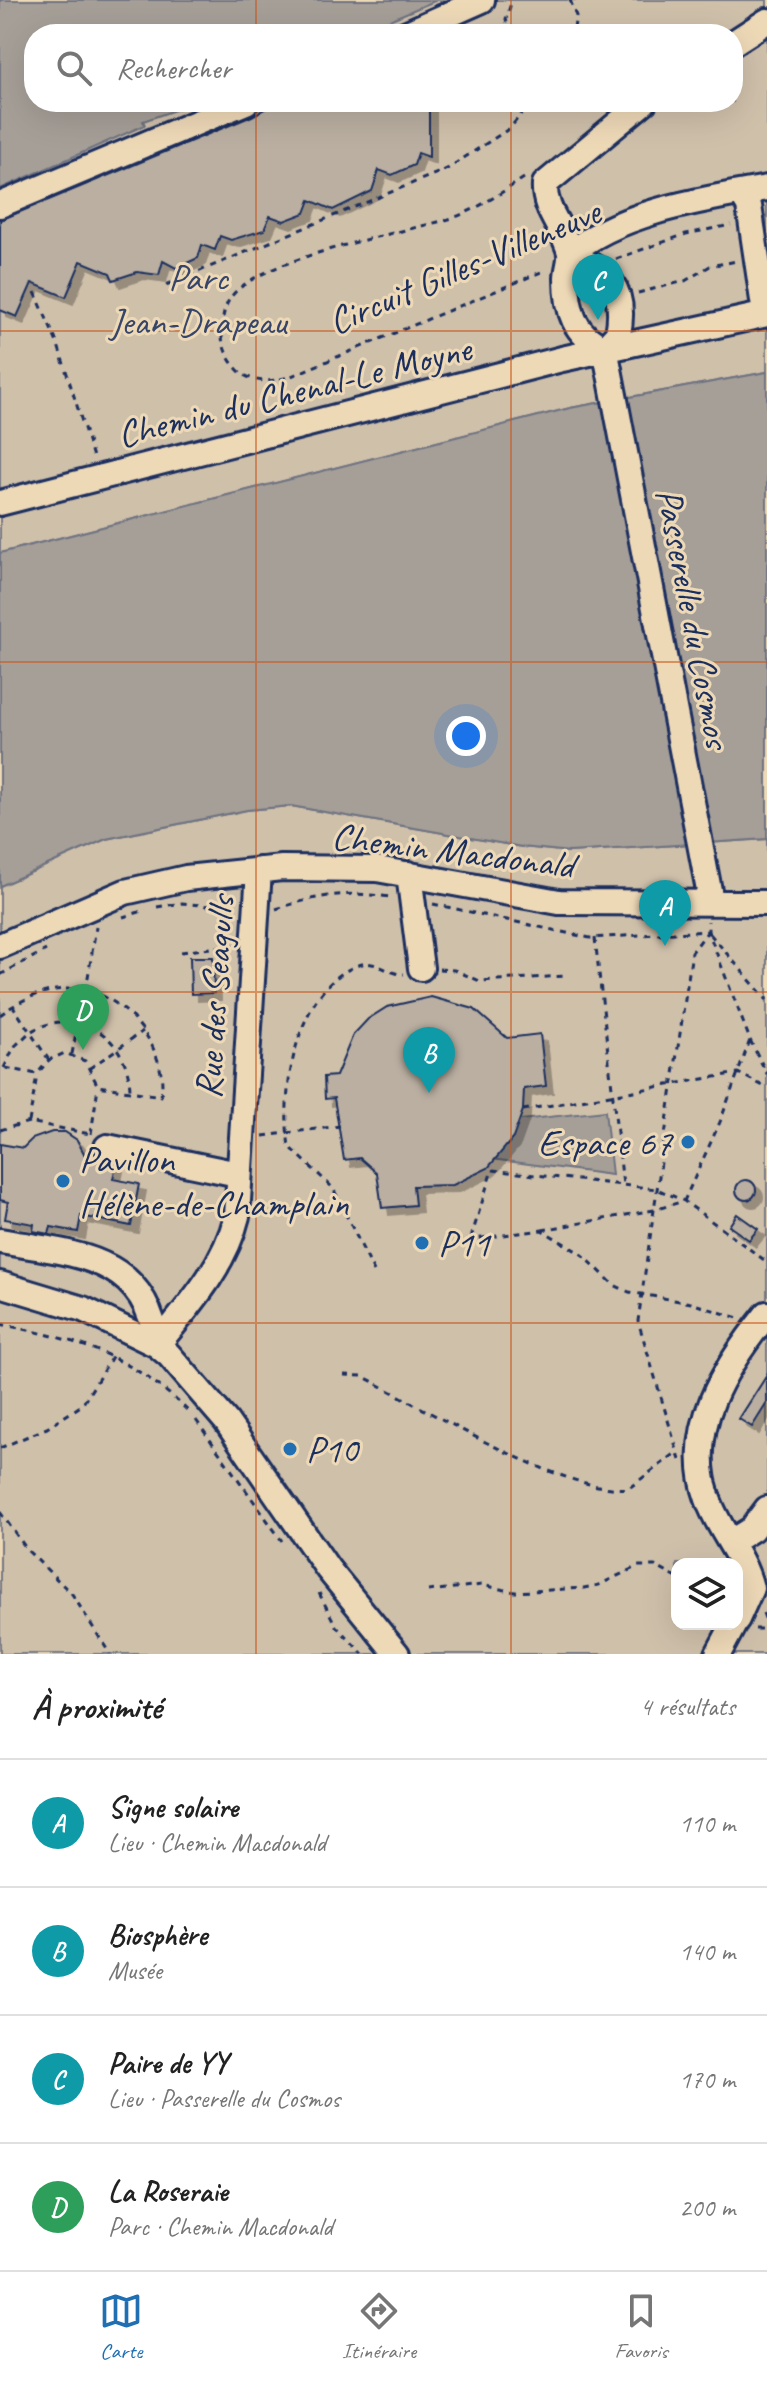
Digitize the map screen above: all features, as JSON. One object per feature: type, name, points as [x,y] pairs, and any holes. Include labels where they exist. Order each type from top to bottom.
[{"type":"street","points":[[428,24],[482,0]]},
{"type":"street","points":[[743,37],[767,21]]},
{"type":"street","points":[[0,205],[222,112]]},
{"type":"street","name":"Circuit Gilles-Villeneuve","points":[[632,112],[545,184],[546,201],[570,257],[586,239],[637,219],[767,188]]},
{"type":"street","points":[[741,193],[749,206],[766,314]]},
{"type":"street","points":[[570,257],[597,268],[614,283],[619,297],[618,334],[608,358],[574,325],[569,303],[570,257]]},
{"type":"street","name":"Chemin du Chenal-Le Moyne","points":[[0,503],[608,358],[766,314]]},
{"type":"street","name":"Passerelle du Cosmos","points":[[608,358],[711,901]]},
{"type":"street","name":"Chemin Macdonald","points":[[0,946],[125,892],[186,878],[259,870],[351,868],[409,874],[559,902],[767,903]]},
{"type":"street","name":"Rue des Seagulls","points":[[157,1345],[213,1273],[229,1245],[237,1216],[259,870]]},
{"type":"street","points":[[409,874],[422,970]]},
{"type":"street","points":[[107,1147],[238,1174]]},
{"type":"street","points":[[0,1241],[96,1259],[113,1268],[153,1318],[157,1345]]},
{"type":"street","points":[[0,1284],[83,1309],[157,1345],[226,1421],[328,1569],[397,1654]]},
{"type":"street","points":[[751,1588],[744,1564],[705,1488],[702,1469],[705,1422],[718,1384],[762,1320]]},
{"type":"street","points":[[731,1542],[752,1529],[767,1509]]},
{"type":"street","points":[[743,1606],[767,1562]]},
{"type":"street","points":[[718,1654],[731,1630]]},
{"type":"path","points":[[507,24],[512,0]]},
{"type":"path","points":[[570,0],[576,16],[575,24]]},
{"type":"path","points":[[166,285],[447,169],[510,128],[523,112]]},
{"type":"path","name":"Circuit Gilles-Villeneuve","points":[[531,174],[485,203],[452,218],[335,248],[260,275],[232,295],[224,310],[223,343],[229,359],[247,378],[270,382],[289,377],[570,257]]},
{"type":"path","points":[[609,262],[686,234],[752,225]]},
{"type":"path","points":[[631,295],[685,281],[710,266],[757,258]]},
{"type":"path","points":[[35,292],[58,345],[100,478]]},
{"type":"path","points":[[271,911],[319,895],[341,892],[412,899],[595,938],[708,931]]},
{"type":"path","points":[[711,901],[708,931],[750,1040],[767,1074]]},
{"type":"path","points":[[121,917],[182,903],[249,910]]},
{"type":"path","points":[[84,932],[108,922]]},
{"type":"path","points":[[72,1054],[96,927]]},
{"type":"path","points":[[708,931],[767,1000]]},
{"type":"path","points":[[681,1462],[638,1321],[692,952],[708,931]]},
{"type":"path","points":[[595,938],[623,1185]]},
{"type":"path","points":[[0,975],[55,945]]},
{"type":"path","points":[[181,952],[253,945]]},
{"type":"path","points":[[374,1272],[333,1188],[317,1170],[292,1153],[287,1133],[294,1055],[298,1052],[296,1039],[305,1019],[332,983],[360,965],[369,963],[398,974],[444,968],[480,981],[565,976]]},
{"type":"path","points":[[0,1015],[45,991],[85,991],[117,1002],[143,1031],[158,1061],[161,1096],[98,1086]]},
{"type":"path","points":[[13,1006],[49,1060]]},
{"type":"path","points":[[37,1074],[2,1067],[14,1047],[30,1032],[53,1022],[79,1022],[100,1031],[118,1048],[128,1067],[130,1092]]},
{"type":"path","points":[[90,1068],[143,1031]]},
{"type":"path","points":[[684,1201],[750,1040]]},
{"type":"path","points":[[0,1130],[29,1122],[91,1134],[98,1086],[90,1068],[72,1054],[59,1054],[49,1060],[37,1074],[29,1122]]},
{"type":"path","points":[[523,1110],[672,1087],[738,1073],[767,1088]]},
{"type":"path","points":[[260,1136],[340,1126]]},
{"type":"path","points":[[471,1238],[492,1170],[657,1189],[684,1201],[767,1262]]},
{"type":"path","points":[[444,1243],[542,1230],[654,1210],[684,1201]]},
{"type":"path","points":[[542,1230],[583,1255],[614,1285],[641,1294],[762,1320]]},
{"type":"path","points":[[0,1324],[94,1346],[113,1355],[170,1395],[195,1418],[288,1549]]},
{"type":"path","points":[[0,1448],[47,1428],[82,1405],[113,1355]]},
{"type":"path","points":[[344,1375],[362,1376],[526,1461],[603,1487],[629,1488],[676,1453]]},
{"type":"path","points":[[0,1512],[28,1551],[72,1594],[110,1654]]},
{"type":"path","points":[[428,1591],[482,1585],[515,1592],[584,1588],[599,1585],[638,1566],[655,1566],[671,1575]]},
{"type":"path","points":[[315,1585],[336,1626],[363,1654]]},
{"type":"green space","name":"Parc Jean-Drapeau","points":[[0,0],[767,0],[767,372],[570,408],[0,553]]},
{"type":"green space","points":[[291,806],[522,847],[570,852],[767,839],[767,1654],[0,1654],[0,886],[106,839],[247,810]]},
{"type":"shaded area","points":[[0,0],[437,0],[380,24],[24,24],[24,112],[169,112],[143,121],[145,125],[0,189]]},
{"type":"shaded area","points":[[767,372],[767,839],[570,852],[522,847],[291,806],[247,810],[106,839],[0,886],[0,553],[570,408]]},
{"type":"shaded area","points":[[605,1111],[612,1175],[469,1156],[465,1126]]},
{"type":"building","points":[[259,112],[429,112],[429,157],[418,153],[414,165],[392,175],[379,170],[372,191],[333,210],[310,200],[305,213],[284,221],[270,216],[264,230],[231,240],[220,236],[215,250],[202,245],[198,258],[176,268],[163,261],[159,275],[137,272],[113,280],[110,273],[81,261],[66,297],[32,283],[17,317],[0,310],[0,220]]},
{"type":"building","points":[[190,957],[213,957],[214,993],[191,994]]},
{"type":"building","points":[[431,997],[474,1009],[507,1038],[540,1034],[546,1086],[524,1089],[523,1110],[513,1138],[488,1168],[453,1185],[413,1186],[415,1205],[382,1208],[377,1173],[360,1158],[344,1160],[334,1098],[325,1099],[324,1077],[336,1076],[353,1035],[368,1019],[387,1007]]},
{"type":"building","name":"Pavillon Hélène-de-Champlain","points":[[52,1132],[65,1132],[77,1140],[87,1159],[116,1165],[113,1179],[139,1184],[131,1226],[81,1216],[78,1232],[51,1227],[49,1234],[33,1231],[34,1224],[5,1219],[8,1202],[0,1200],[0,1144],[23,1148],[32,1139]]},
{"type":"building","points":[[742,1180],[750,1180],[756,1190],[750,1200],[742,1200],[736,1194],[736,1186]]},
{"type":"building","points":[[737,1214],[758,1229],[749,1240],[729,1226]]},
{"type":"building","points":[[767,1375],[767,1403],[752,1427],[739,1419]]},
{"type":"place","name":"Paire de YY","points":[[598,320]]},
{"type":"place","name":"Signe solaire","points":[[665,946]]},
{"type":"place","name":"La Roseraie","points":[[83,1050]]},
{"type":"place","name":"Biosphère","points":[[429,1093]]},
{"type":"place","name":"Espace 67","points":[[688,1142]]},
{"type":"place","name":"Pavillon Hélène-de-Champlain","points":[[63,1181]]},
{"type":"place","name":"P11","points":[[422,1243]]},
{"type":"place","name":"P10","points":[[290,1449]]}]
